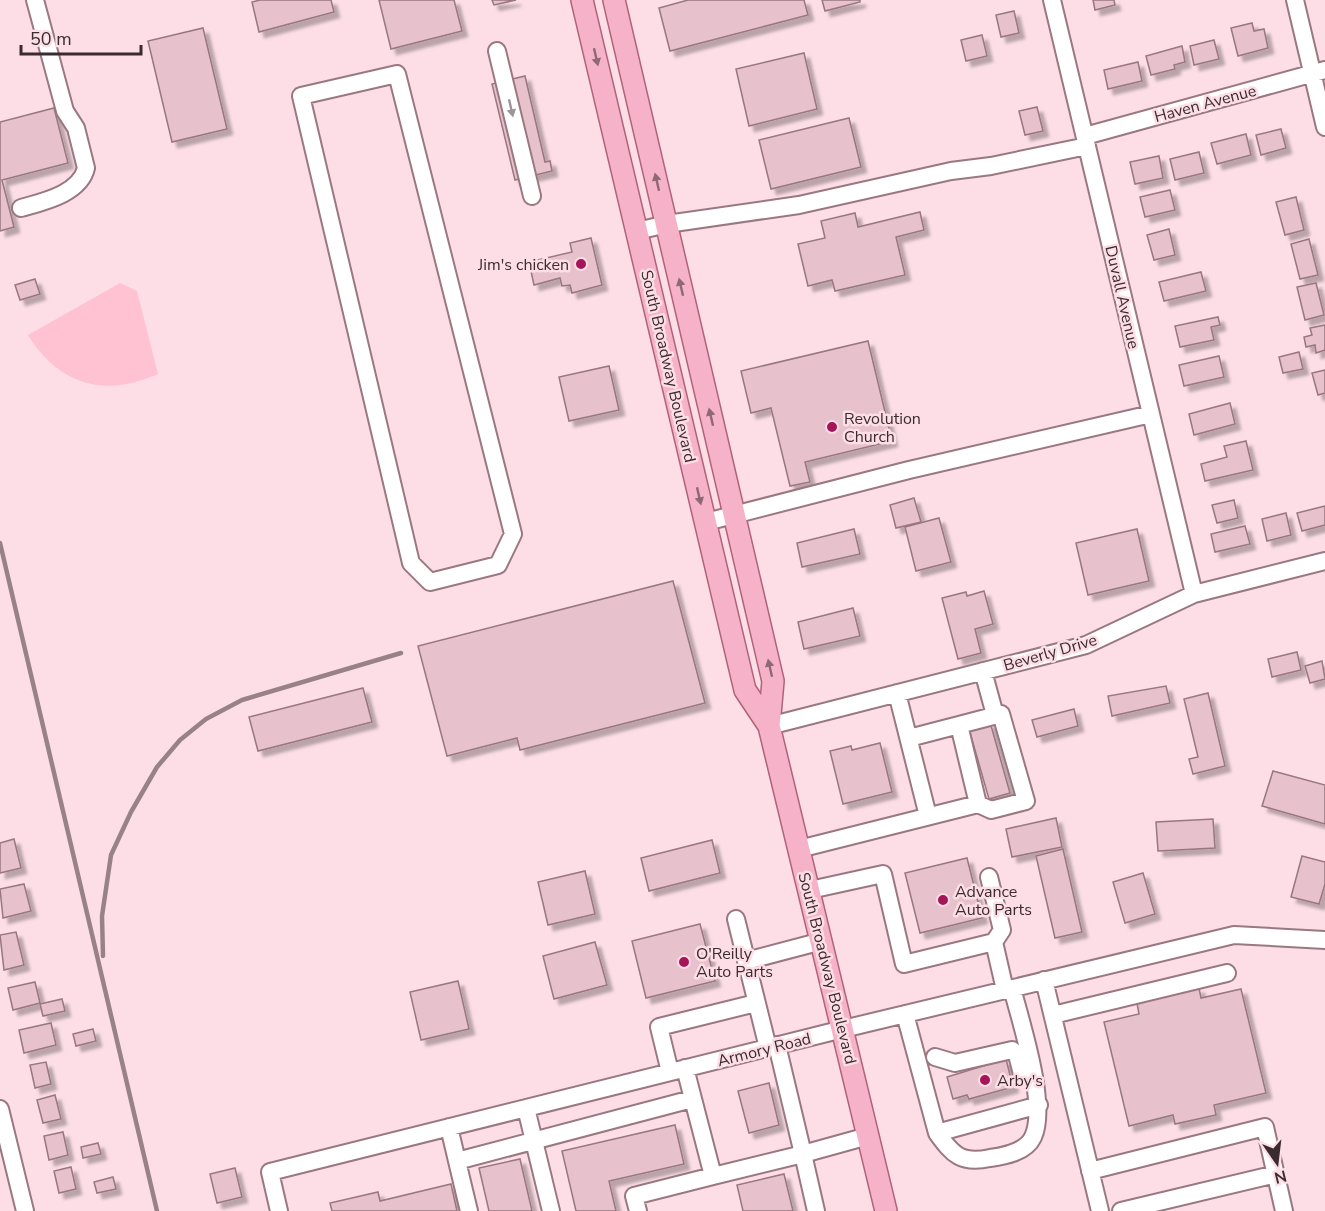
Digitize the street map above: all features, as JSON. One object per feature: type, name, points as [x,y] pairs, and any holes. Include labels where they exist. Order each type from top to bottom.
[{"type":"main road","name":"South Broadway Boulevard","points":[[582,0],[746,690],[770,726]]},
{"type":"main road","name":"South Broadway Boulevard","points":[[614,0],[773,681],[770,726],[886,1211]]},
{"type":"street","points":[[21,208],[50,200],[65,191],[77,183],[86,168],[76,128],[65,111],[34,0]]},
{"type":"street","name":"Duvall Avenue","points":[[1052,0],[1194,594]]},
{"type":"street","points":[[1295,0],[1319,72],[1325,127]]},
{"type":"street","points":[[497,51],[532,196]]},
{"type":"street","name":"Haven Avenue","points":[[637,231],[667,224],[799,205],[951,171],[991,166],[1086,141],[1319,72]]},
{"type":"street","points":[[397,74],[513,534],[498,565],[430,582],[411,563],[302,96],[397,74]]},
{"type":"street","points":[[705,522],[909,470],[1151,414]]},
{"type":"street","name":"Beverly Drive","points":[[770,726],[1086,645],[1194,594],[1325,561]]},
{"type":"street","points":[[983,671],[994,715]]},
{"type":"street","points":[[897,693],[928,816]]},
{"type":"street","points":[[800,849],[978,804],[991,810],[1026,801],[1001,714],[909,738]]},
{"type":"street","points":[[959,725],[978,804]]},
{"type":"street","points":[[810,890],[883,874],[904,964],[994,942],[1002,930],[989,877]]},
{"type":"street","points":[[736,920],[756,1003],[772,1046],[803,1154],[816,1211]]},
{"type":"street","name":"Armory Road","points":[[279,1211],[270,1172],[772,1046],[1234,935],[1325,940]]},
{"type":"street","points":[[746,962],[822,941]]},
{"type":"street","points":[[905,1014],[937,1133],[948,1148],[962,1159],[978,1161],[1021,1149],[1033,1138],[1038,1099],[1024,1035],[994,942]]},
{"type":"street","points":[[1053,1016],[1227,973]]},
{"type":"street","points":[[1044,980],[1100,1211]]},
{"type":"street","points":[[713,1176],[692,1099],[659,1027],[756,1003]]},
{"type":"street","points":[[917,1061],[1024,1035]]},
{"type":"street","points":[[935,1057],[955,1063],[1012,1050],[1017,1055],[1026,1090],[1038,1099]]},
{"type":"street","points":[[458,1161],[692,1099]]},
{"type":"street","points":[[937,1133],[1038,1099]]},
{"type":"street","points":[[526,1108],[551,1211]]},
{"type":"street","points":[[0,1109],[25,1211]]},
{"type":"street","points":[[1090,1171],[1265,1127],[1284,1211]]},
{"type":"street","points":[[449,1128],[469,1211]]},
{"type":"street","points":[[638,1211],[634,1197],[868,1136]]},
{"type":"street","points":[[1121,1211],[1276,1174]]},
{"type":"shaded area","points":[[120,283],[137,291],[158,374],[120,385],[85,382],[69,376],[54,366],[40,352],[28,335]]},
{"type":"building","points":[[331,0],[334,12],[259,32],[252,2]]},
{"type":"building","points":[[379,0],[454,0],[462,31],[391,49]]},
{"type":"building","points":[[492,0],[516,0],[494,5]]},
{"type":"building","points":[[688,0],[804,0],[808,15],[670,51],[659,8]]},
{"type":"building","points":[[822,0],[860,0],[860,2],[825,11]]},
{"type":"building","points":[[1093,0],[1114,0],[1115,5],[1095,10]]},
{"type":"building","points":[[1014,11],[1019,33],[1001,37],[996,15]]},
{"type":"building","points":[[1252,23],[1254,31],[1264,29],[1268,48],[1238,56],[1231,28]]},
{"type":"building","points":[[203,28],[227,129],[172,142],[148,41]]},
{"type":"building","points":[[982,35],[987,56],[966,61],[961,40]]},
{"type":"building","points":[[1214,40],[1219,59],[1194,65],[1190,46]]},
{"type":"building","points":[[1182,46],[1185,62],[1174,65],[1175,69],[1151,75],[1146,56]]},
{"type":"building","points":[[804,53],[817,109],[749,126],[736,69]]},
{"type":"building","points":[[1138,62],[1142,81],[1108,89],[1104,70]]},
{"type":"building","points":[[525,76],[545,162],[550,161],[552,171],[515,180],[492,84]]},
{"type":"building","points":[[1037,107],[1043,131],[1025,135],[1019,111]]},
{"type":"building","points":[[54,108],[68,163],[2,180],[14,227],[0,231],[0,122]]},
{"type":"building","points":[[849,118],[861,167],[771,189],[759,140]]},
{"type":"building","points":[[1281,129],[1286,148],[1261,155],[1256,135]]},
{"type":"building","points":[[1246,134],[1251,155],[1217,164],[1211,143]]},
{"type":"building","points":[[1199,152],[1204,173],[1175,180],[1170,159]]},
{"type":"building","points":[[1159,156],[1163,178],[1135,184],[1130,162]]},
{"type":"building","points":[[1170,190],[1175,210],[1145,217],[1140,197]]},
{"type":"building","points":[[1296,197],[1304,230],[1285,235],[1276,202]]},
{"type":"building","points":[[920,212],[924,230],[896,237],[905,275],[835,291],[832,280],[808,286],[798,244],[825,238],[821,221],[855,213],[858,227]]},
{"type":"building","points":[[1169,229],[1175,255],[1154,260],[1147,235]]},
{"type":"building","points":[[591,238],[602,285],[572,293],[570,285],[562,286],[560,278],[534,285],[529,262],[572,252],[570,243]]},
{"type":"building","points":[[1309,239],[1318,275],[1300,279],[1291,244]]},
{"type":"building","points":[[1201,272],[1206,291],[1164,301],[1159,282]]},
{"type":"building","points":[[35,279],[40,294],[20,300],[15,285]]},
{"type":"building","points":[[1316,283],[1324,315],[1305,320],[1297,287]]},
{"type":"building","points":[[1218,317],[1220,325],[1211,327],[1214,340],[1180,347],[1175,326]]},
{"type":"building","points":[[1325,325],[1325,350],[1316,353],[1315,345],[1306,347],[1304,337],[1312,335],[1310,328]]},
{"type":"building","name":"Revolution Church","points":[[868,341],[892,441],[805,462],[810,482],[790,486],[771,408],[751,413],[741,371]]},
{"type":"building","points":[[1299,352],[1303,369],[1283,373],[1279,357]]},
{"type":"building","points":[[1219,356],[1224,377],[1184,386],[1179,365]]},
{"type":"building","points":[[609,366],[619,410],[569,421],[559,377]]},
{"type":"building","points":[[1325,370],[1325,393],[1318,395],[1312,373]]},
{"type":"building","points":[[1230,403],[1235,424],[1194,435],[1189,414]]},
{"type":"building","points":[[1246,441],[1253,470],[1205,481],[1201,464],[1227,457],[1224,446]]},
{"type":"building","points":[[914,498],[921,522],[896,528],[890,505]]},
{"type":"building","points":[[1234,500],[1238,518],[1217,523],[1212,505]]},
{"type":"building","points":[[1325,506],[1325,525],[1302,531],[1297,513]]},
{"type":"building","points":[[1286,513],[1291,535],[1267,541],[1262,519]]},
{"type":"building","points":[[939,518],[951,562],[916,571],[905,527]]},
{"type":"building","points":[[1245,526],[1250,544],[1215,552],[1211,534]]},
{"type":"building","points":[[854,529],[860,554],[802,567],[797,543]]},
{"type":"building","points":[[1137,529],[1149,581],[1088,595],[1076,543]]},
{"type":"building","points":[[673,581],[705,703],[520,750],[517,738],[447,756],[418,646]]},
{"type":"building","points":[[984,591],[993,624],[975,629],[981,653],[958,659],[942,598],[966,592],[967,596]]},
{"type":"building","points":[[853,608],[860,636],[804,649],[798,622]]},
{"type":"building","points":[[1297,652],[1301,670],[1272,677],[1268,659]]},
{"type":"building","points":[[1322,661],[1325,679],[1310,683],[1305,666]]},
{"type":"building","points":[[1166,686],[1170,703],[1112,716],[1108,696]]},
{"type":"building","points":[[363,688],[372,722],[258,751],[249,717]]},
{"type":"building","points":[[1208,693],[1225,766],[1193,774],[1189,759],[1198,757],[1184,699]]},
{"type":"building","points":[[1074,709],[1078,726],[1037,737],[1032,720]]},
{"type":"building","points":[[990,722],[1010,793],[989,799],[969,729]]},
{"type":"building","points":[[880,743],[892,792],[843,804],[830,751],[851,746],[852,750]]},
{"type":"building","points":[[1273,771],[1325,785],[1325,824],[1262,806]]},
{"type":"building","points":[[1056,818],[1062,847],[1012,857],[1006,829]]},
{"type":"building","points":[[1213,819],[1215,848],[1158,851],[1156,822]]},
{"type":"building","points":[[14,839],[21,868],[0,873],[0,843]]},
{"type":"building","points":[[712,840],[720,873],[649,891],[641,858]]},
{"type":"building","points":[[1063,849],[1082,932],[1055,938],[1036,856]]},
{"type":"building","points":[[1302,856],[1325,862],[1325,884],[1319,904],[1291,897]]},
{"type":"building","points":[[967,858],[982,918],[920,933],[905,873]]},
{"type":"building","points":[[585,871],[595,914],[548,925],[538,882]]},
{"type":"building","points":[[1143,873],[1155,914],[1125,923],[1113,882]]},
{"type":"building","points":[[24,884],[31,911],[3,918],[0,889]]},
{"type":"building","points":[[700,924],[715,981],[646,998],[632,941]]},
{"type":"building","points":[[16,932],[24,965],[4,970],[0,935]]},
{"type":"building","points":[[595,942],[607,985],[554,999],[543,956]]},
{"type":"building","points":[[458,981],[469,1029],[421,1040],[410,992]]},
{"type":"building","points":[[35,982],[40,1003],[13,1010],[8,988]]},
{"type":"building","points":[[1199,988],[1201,998],[1241,989],[1266,1093],[1214,1105],[1216,1115],[1175,1124],[1173,1115],[1129,1126],[1104,1022],[1139,1014],[1137,1003]]},
{"type":"building","points":[[62,999],[65,1011],[43,1016],[40,1004]]},
{"type":"building","points":[[51,1023],[56,1045],[24,1053],[19,1030]]},
{"type":"building","points":[[93,1029],[96,1041],[76,1046],[73,1034]]},
{"type":"building","points":[[1006,1059],[1013,1087],[969,1099],[967,1095],[953,1099],[947,1077]]},
{"type":"building","points":[[46,1062],[51,1084],[35,1088],[30,1065]]},
{"type":"building","points":[[769,1083],[779,1125],[749,1133],[738,1091]]},
{"type":"building","points":[[55,1095],[61,1119],[43,1123],[37,1100]]},
{"type":"building","points":[[675,1125],[684,1164],[609,1181],[616,1211],[576,1211],[562,1151]]},
{"type":"building","points":[[63,1132],[68,1155],[49,1160],[44,1136]]},
{"type":"building","points":[[98,1143],[101,1154],[83,1158],[81,1147]]},
{"type":"building","points":[[520,1159],[532,1211],[489,1211],[479,1168]]},
{"type":"building","points":[[71,1167],[76,1189],[59,1193],[54,1171]]},
{"type":"building","points":[[235,1168],[242,1197],[217,1203],[210,1174]]},
{"type":"building","points":[[784,1174],[793,1211],[743,1211],[737,1185]]},
{"type":"building","points":[[113,1177],[116,1189],[97,1193],[94,1182]]},
{"type":"building","points":[[451,1184],[457,1211],[332,1211],[330,1203],[378,1192],[380,1201]]},
{"type":"railway","points":[[0,543],[157,1211]]},
{"type":"railway","points":[[103,956],[102,916],[111,855],[131,812],[157,767],[180,740],[206,719],[242,700],[401,653]]},
{"type":"place","name":"Jim's chicken","points":[[581,264]]},
{"type":"place","name":"Revolution Church","points":[[832,427]]},
{"type":"place","name":"Advance Auto Parts","points":[[943,900]]},
{"type":"place","name":"O'Reilly Auto Parts","points":[[684,962]]},
{"type":"place","name":"Arby's","points":[[985,1080]]}]
